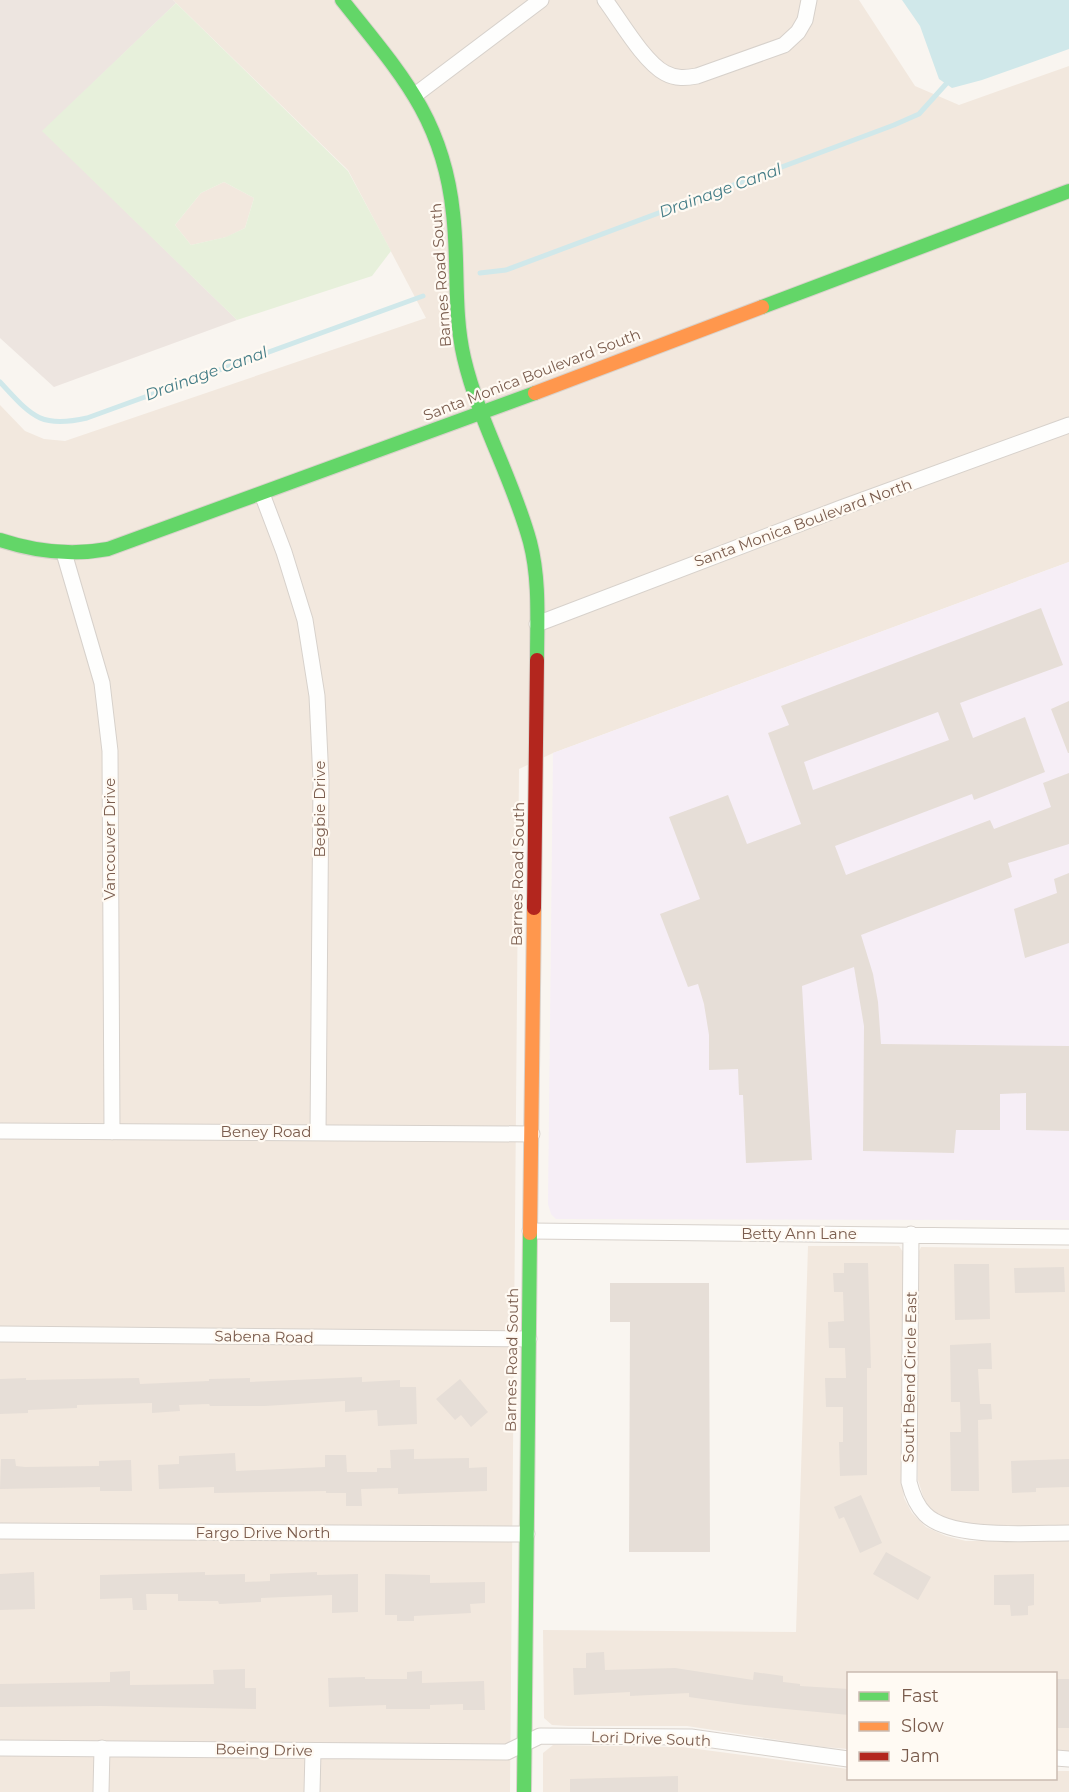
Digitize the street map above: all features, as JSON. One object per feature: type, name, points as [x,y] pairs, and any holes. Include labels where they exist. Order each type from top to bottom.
[{"type":"street","name":"Barnes Road South","points":[[342,0],[415,95],[429,123],[447,171],[455,231],[464,359],[481,412],[530,543],[535,573],[537,624],[524,1792]]},
{"type":"street","points":[[415,95],[541,0]]},
{"type":"street","points":[[605,0],[652,64],[674,77],[684,78],[698,76],[783,45],[798,32],[805,20],[809,3]]},
{"type":"street","name":"Santa Monica Boulevard South","points":[[0,540],[38,551],[64,553],[108,549],[262,494],[1069,191]]},
{"type":"street","name":"Santa Monica Boulevard North","points":[[537,624],[1069,424]]},
{"type":"street","name":"Begbie Drive","points":[[262,494],[288,562],[305,620],[317,696],[321,780],[318,1132]]},
{"type":"street","name":"Vancouver Drive","points":[[64,553],[102,683],[110,751],[112,1132]]},
{"type":"street","name":"Beney Road","points":[[0,1131],[532,1134]]},
{"type":"street","name":"Betty Ann Lane","points":[[530,1231],[1069,1237]]},
{"type":"street","name":"South Bend Circle East","points":[[911,1234],[909,1482],[915,1502],[926,1516],[943,1527],[964,1532],[1069,1533]]},
{"type":"street","name":"Sabena Road","points":[[0,1334],[529,1339]]},
{"type":"street","name":"Fargo Drive North","points":[[0,1531],[526,1534]]},
{"type":"street","name":"Lori Drive South","points":[[525,1743],[540,1736],[691,1737],[847,1759]]},
{"type":"street","name":"Boeing Drive","points":[[0,1748],[507,1752],[525,1743]]},
{"type":"street","points":[[101,1792],[102,1748]]},
{"type":"street","points":[[312,1792],[313,1751]]},
{"type":"shaded area","points":[[0,0],[173,0],[176,3],[43,131],[237,320],[54,387],[0,338]]},
{"type":"shaded area","points":[[173,0],[859,0],[915,86],[959,105],[1069,66],[1069,562],[553,753],[519,769],[510,1792],[0,1792],[0,405],[25,431],[44,439],[65,441],[426,318],[348,170]]},
{"type":"shaded area","points":[[224,182],[254,198],[245,228],[227,237],[191,245],[175,225],[201,193]]},
{"type":"shaded area","points":[[1069,562],[1069,1220],[556,1219],[551,1214],[548,1204],[553,753]]},
{"type":"shaded area","points":[[808,1246],[899,1246],[903,1252],[905,1278],[902,1478],[904,1498],[912,1513],[926,1527],[946,1536],[966,1541],[1069,1541],[1069,1752],[1057,1752],[1057,1672],[847,1672],[847,1749],[687,1726],[568,1726],[552,1725],[544,1718],[543,1630],[796,1632]]},
{"type":"shaded area","points":[[921,1247],[1069,1249],[1069,1527],[972,1526],[949,1523],[933,1513],[924,1499],[918,1480],[918,1253]]},
{"type":"shaded area","points":[[553,1745],[682,1747],[847,1769],[847,1780],[1057,1780],[1057,1771],[1069,1771],[1069,1792],[543,1792],[543,1753]]},
{"type":"green space","points":[[176,3],[348,171],[391,251],[372,276],[237,320],[42,131]],"holes":[[[224,182],[254,198],[245,228],[226,237],[191,245],[175,225],[201,193]]]},
{"type":"water","points":[[902,0],[1069,0],[1069,49],[982,80],[952,88],[939,79],[920,26]]},
{"type":"building","points":[[1041,608],[1063,665],[960,703],[973,738],[1025,717],[1045,772],[974,800],[972,794],[835,846],[846,875],[990,820],[994,829],[1051,807],[1043,783],[1069,773],[1069,844],[1008,863],[1012,877],[861,935],[873,974],[881,1044],[1069,1046],[1069,1131],[1026,1130],[1026,1093],[1000,1094],[1000,1130],[956,1130],[954,1153],[863,1151],[864,1026],[854,967],[802,986],[812,1160],[746,1163],[743,1095],[739,1095],[738,1069],[709,1070],[709,1035],[698,984],[688,987],[660,914],[700,899],[669,817],[728,795],[747,844],[801,824],[768,733],[789,725],[781,706]],"holes":[[[938,712],[949,740],[813,790],[804,762]]]},
{"type":"building","points":[[1069,701],[1069,753],[1068,753],[1051,709]]},
{"type":"building","points":[[1069,873],[1069,943],[1025,958],[1014,909],[1057,893],[1054,879]]},
{"type":"building","points":[[844,1263],[868,1263],[871,1368],[867,1368],[867,1475],[840,1476],[839,1442],[843,1442],[843,1407],[826,1407],[825,1378],[846,1378],[845,1348],[829,1348],[828,1322],[844,1321],[843,1292],[834,1292],[833,1273],[844,1273]]},
{"type":"building","points":[[954,1264],[989,1264],[990,1319],[955,1320]]},
{"type":"building","points":[[1064,1267],[1065,1292],[1015,1293],[1014,1268]]},
{"type":"building","points":[[610,1283],[709,1283],[710,1552],[629,1552],[630,1322],[610,1322]]},
{"type":"building","points":[[991,1343],[992,1369],[978,1369],[980,1404],[991,1404],[992,1419],[978,1420],[979,1491],[951,1491],[950,1432],[961,1432],[960,1402],[951,1402],[950,1345]]},
{"type":"building","points":[[362,1377],[362,1382],[400,1380],[400,1387],[416,1387],[417,1424],[378,1426],[377,1410],[345,1412],[345,1401],[265,1406],[179,1405],[180,1411],[152,1413],[152,1403],[77,1405],[77,1408],[28,1410],[28,1413],[0,1414],[0,1379],[139,1378],[140,1384],[209,1381],[209,1379],[250,1378],[250,1382]]},
{"type":"building","points":[[460,1379],[488,1412],[471,1427],[461,1415],[455,1420],[436,1399]]},
{"type":"building","points":[[414,1449],[414,1459],[469,1458],[469,1468],[487,1467],[487,1491],[398,1494],[398,1488],[361,1489],[362,1506],[346,1506],[346,1493],[326,1493],[326,1491],[214,1493],[214,1487],[159,1489],[158,1465],[179,1464],[179,1456],[235,1453],[236,1471],[325,1467],[325,1455],[346,1455],[347,1472],[377,1472],[377,1468],[391,1468],[390,1450]]},
{"type":"building","points":[[1,1459],[15,1459],[16,1466],[25,1467],[99,1466],[99,1461],[131,1460],[132,1491],[100,1491],[100,1487],[0,1489]]},
{"type":"building","points":[[1069,1459],[1069,1487],[1036,1488],[1036,1492],[1012,1493],[1011,1461]]},
{"type":"building","points":[[861,1495],[882,1543],[860,1553],[844,1517],[839,1519],[834,1507]]},
{"type":"building","points":[[886,1552],[931,1577],[918,1600],[873,1574]]},
{"type":"building","points":[[34,1572],[35,1609],[0,1610],[0,1574]]},
{"type":"building","points":[[205,1572],[205,1575],[245,1574],[245,1582],[270,1581],[270,1574],[317,1572],[317,1575],[358,1574],[358,1612],[332,1613],[332,1595],[261,1598],[261,1602],[219,1604],[218,1601],[178,1601],[178,1594],[146,1594],[147,1610],[133,1610],[132,1598],[100,1599],[100,1575]]},
{"type":"building","points":[[385,1574],[430,1575],[430,1583],[485,1582],[485,1603],[470,1604],[471,1613],[414,1616],[414,1621],[397,1621],[397,1615],[385,1615]]},
{"type":"building","points":[[1034,1574],[1034,1605],[1028,1606],[1028,1615],[1011,1616],[1010,1605],[994,1605],[994,1575]]},
{"type":"building","points":[[604,1652],[605,1670],[675,1668],[753,1680],[754,1672],[783,1676],[783,1682],[800,1684],[800,1686],[847,1689],[847,1715],[745,1705],[689,1697],[689,1693],[630,1696],[630,1692],[574,1695],[573,1668],[586,1668],[586,1653]]},
{"type":"building","points":[[245,1669],[245,1688],[256,1688],[256,1709],[0,1707],[0,1684],[110,1682],[110,1672],[130,1671],[130,1685],[214,1684],[213,1670]]},
{"type":"building","points":[[422,1671],[422,1683],[484,1681],[485,1710],[463,1710],[463,1704],[430,1705],[430,1709],[386,1709],[386,1705],[329,1707],[328,1678],[407,1679],[407,1672]]},
{"type":"building","points":[[1057,1679],[1069,1679],[1069,1728],[1058,1728]]},
{"type":"building","points":[[678,1776],[678,1792],[570,1792],[570,1779]]},
{"type":"waterway","name":"Drainage Canal","points":[[480,273],[506,270],[894,125],[919,114],[946,84]]},
{"type":"waterway","name":"Drainage Canal","points":[[0,382],[28,411],[37,416],[58,422],[87,418],[423,296]]},
{"type":"traffic: fast","points":[[342,0],[400,74],[415,98],[429,122],[448,179],[456,249],[458,322],[464,358],[478,405],[515,496],[530,542],[537,601],[537,660]]},
{"type":"traffic: fast","points":[[762,307],[1069,191]]},
{"type":"traffic: fast","points":[[0,540],[54,552],[108,549],[535,393]]},
{"type":"traffic: fast","points":[[524,1792],[530,1233]]},
{"type":"traffic: slow","points":[[535,393],[762,307]]},
{"type":"traffic: slow","points":[[530,1233],[534,908]]},
{"type":"traffic: jam","points":[[534,908],[537,660]]}]
